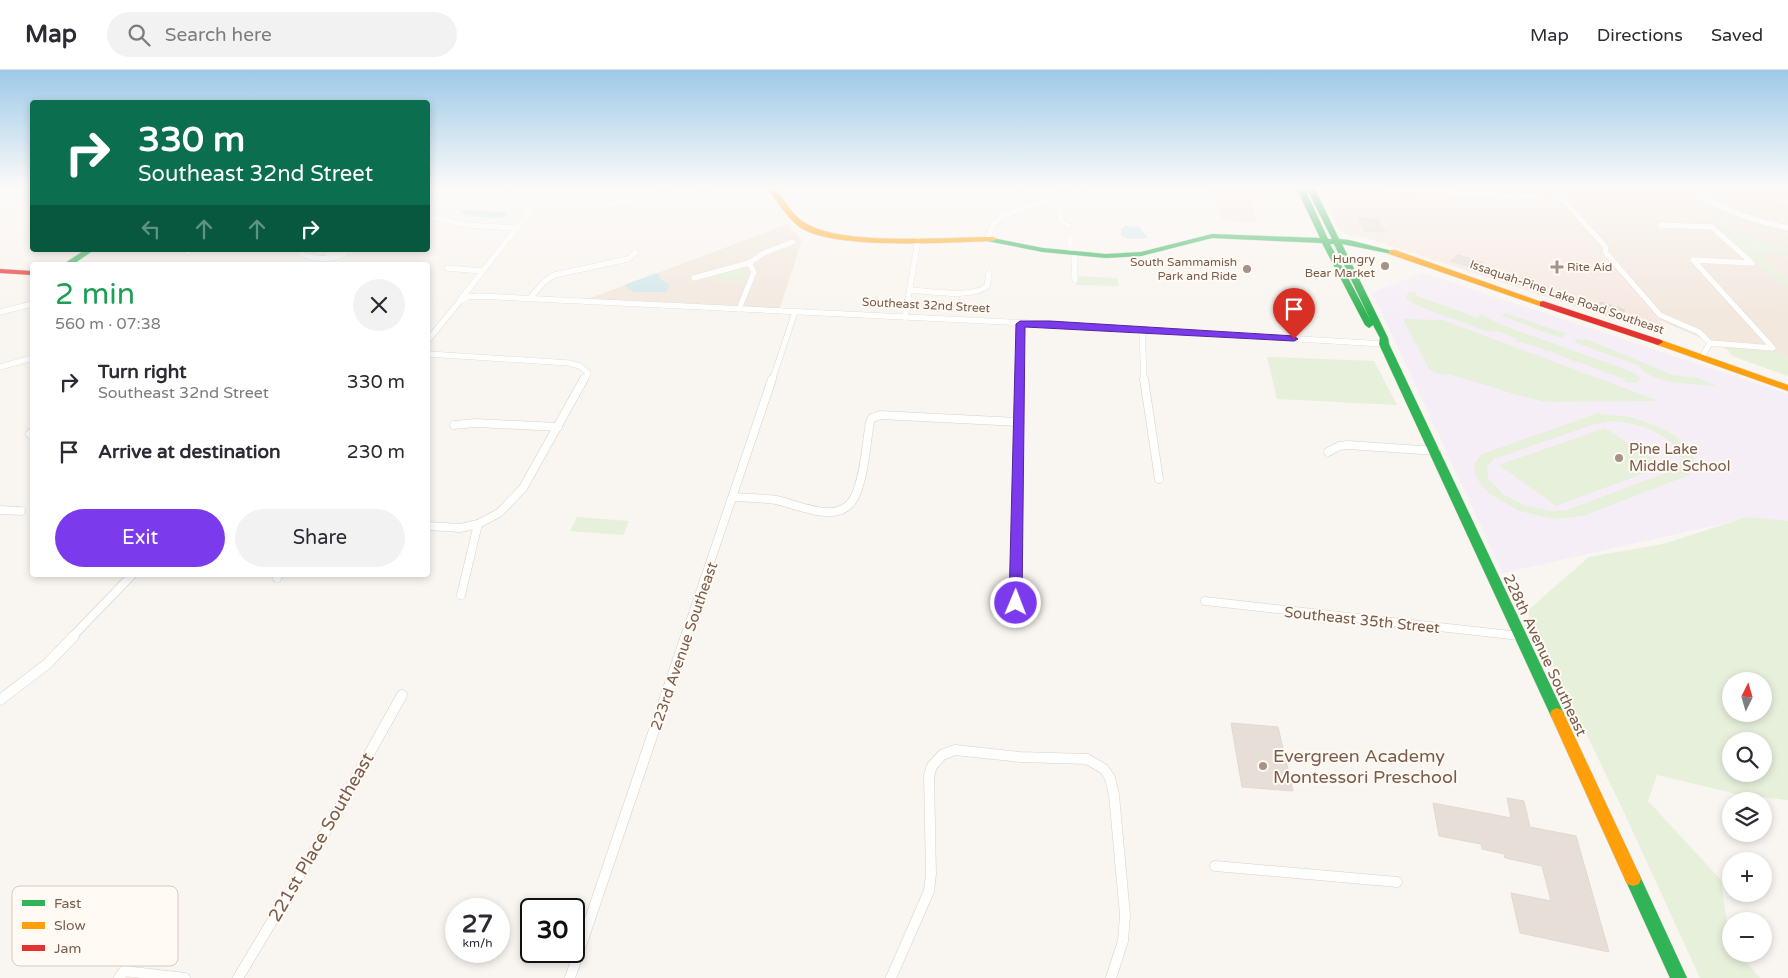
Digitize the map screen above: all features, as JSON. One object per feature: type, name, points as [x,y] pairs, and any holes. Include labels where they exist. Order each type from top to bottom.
[{"type":"main road","name":"Issaquah-Pine Lake Road Southeast","points":[[809,229],[827,236],[918,240],[987,239],[1138,255],[1194,238],[1212,236],[1356,242],[1385,250],[1702,357],[1722,366],[1788,388]]},
{"type":"main road","name":"228th Avenue Southeast","points":[[1324,229],[1371,329],[1384,344],[1436,451],[1679,978]]},
{"type":"main road","name":"228th Avenue Southeast","points":[[1326,229],[1330,241]]},
{"type":"main road","points":[[71,262],[87,252]]},
{"type":"main road","points":[[0,271],[30,273]]},
{"type":"main road","name":"Issaquah-Pine Lake Road Southeast","points":[[1702,357],[1721,359],[1788,382]]},
{"type":"street","points":[[430,338],[515,229]]},
{"type":"street","points":[[987,239],[990,229]]},
{"type":"street","points":[[1590,229],[1605,246],[1606,253],[1660,315],[1699,332],[1710,343],[1751,348],[1773,348],[1693,260],[1752,263],[1715,229]]},
{"type":"street","points":[[904,317],[918,240]]},
{"type":"street","points":[[694,278],[748,263],[764,253],[793,242]]},
{"type":"street","points":[[1071,247],[1075,280]]},
{"type":"street","points":[[301,252],[303,256],[328,256]]},
{"type":"street","points":[[530,298],[544,282],[554,275],[628,259],[636,252]]},
{"type":"street","points":[[739,309],[754,272],[748,263]]},
{"type":"street","points":[[447,268],[482,270]]},
{"type":"street","points":[[910,290],[977,292],[987,286],[989,273]]},
{"type":"street","name":"Southeast 32nd Street","points":[[460,301],[467,297],[530,298],[1050,324],[1384,344]]},
{"type":"street","points":[[0,312],[30,304]]},
{"type":"street","name":"223rd Avenue Southeast","points":[[570,978],[734,498],[795,312]]},
{"type":"street","points":[[1016,603],[1020,324]]},
{"type":"street","points":[[1142,330],[1141,362],[1144,390],[1159,479]]},
{"type":"street","points":[[1702,357],[1710,343]]},
{"type":"street","points":[[430,354],[569,363],[584,368],[588,373],[519,494],[499,513],[478,524],[460,528],[430,526]]},
{"type":"street","points":[[0,367],[30,359]]},
{"type":"street","points":[[734,498],[776,500],[817,512],[837,510],[847,505],[856,494],[870,422],[872,418],[880,415],[1020,422]]},
{"type":"street","points":[[454,425],[476,423],[558,427]]},
{"type":"street","points":[[1328,452],[1333,448],[1348,445],[1436,451]]},
{"type":"street","points":[[0,510],[21,511]]},
{"type":"street","points":[[461,596],[478,524]]},
{"type":"street","points":[[0,700],[47,664],[130,577]]},
{"type":"street","name":"Southeast 35th Street","points":[[1205,601],[1520,636]]},
{"type":"street","name":"221st Place Southeast","points":[[238,978],[329,826],[402,696]]},
{"type":"street","points":[[892,978],[930,891],[929,776],[932,766],[942,755],[955,750],[1020,757],[1087,759],[1104,769],[1110,778],[1114,795],[1125,915],[1123,941],[1111,978]]},
{"type":"street","points":[[1215,866],[1398,882]]},
{"type":"street","points":[[122,974],[185,978]]},
{"type":"shaded area","points":[[774,229],[792,229],[802,241],[779,310],[588,299]]},
{"type":"shaded area","points":[[1339,229],[1578,229],[1663,325],[1651,331],[1370,239],[1348,235]]},
{"type":"shaded area","points":[[1578,229],[1727,229],[1788,284],[1788,359],[1727,349],[1659,320]]},
{"type":"shaded area","points":[[1731,229],[1788,229],[1788,250],[1736,234]]},
{"type":"shaded area","points":[[1760,253],[1788,254],[1788,280]]},
{"type":"shaded area","name":"Pine Lake Middle School","points":[[1423,273],[1788,394],[1788,524],[1734,521],[1503,573],[1372,292]]},
{"type":"green space","points":[[1721,229],[1730,229],[1736,234],[1788,250],[1788,254],[1761,254],[1788,280],[1788,288],[1746,254]]},
{"type":"green space","points":[[735,267],[747,272],[745,282],[710,280],[712,275]]},
{"type":"green space","points":[[1077,276],[1117,278],[1119,286],[1077,285]]},
{"type":"green space","points":[[1409,292],[1416,292],[1415,295],[1478,318],[1481,314],[1499,324],[1630,371],[1639,376],[1640,380],[1636,383],[1626,382],[1624,379],[1579,362],[1570,362],[1574,361],[1550,351],[1542,351],[1546,350],[1514,341],[1518,339],[1496,331],[1488,332],[1416,305],[1405,298]]},
{"type":"green space","points":[[1505,313],[1567,334],[1561,338],[1502,316]]},
{"type":"green space","points":[[1403,319],[1443,320],[1659,401],[1549,402],[1524,397],[1463,378],[1434,373],[1429,369]]},
{"type":"green space","points":[[1577,339],[1589,340],[1672,375],[1698,378],[1717,386],[1686,384],[1653,377],[1639,366],[1574,342]]},
{"type":"green space","points":[[1727,349],[1767,351],[1788,356],[1788,376],[1732,356]]},
{"type":"green space","points":[[1267,357],[1374,361],[1397,405],[1277,399]]},
{"type":"green space","points":[[1598,413],[1634,418],[1665,430],[1683,442],[1690,450],[1695,465],[1691,472],[1684,477],[1583,516],[1554,519],[1519,511],[1490,494],[1481,485],[1474,471],[1475,463],[1482,454]],"holes":[[[1610,421],[1641,426],[1662,435],[1677,450],[1681,459],[1679,466],[1668,472],[1567,510],[1553,511],[1526,506],[1503,494],[1488,478],[1487,467],[1494,459],[1595,424]]]},
{"type":"green space","points":[[1605,428],[1664,466],[1556,506],[1499,465]]},
{"type":"green space","points":[[577,517],[629,521],[623,535],[570,531]]},
{"type":"green space","points":[[1747,517],[1788,521],[1788,800],[1772,798],[1772,792],[1728,792],[1657,775],[1648,801],[1721,880],[1722,902],[1724,902],[1725,912],[1722,912],[1722,962],[1746,962],[1760,978],[1700,978],[1622,808],[1527,611],[1589,557],[1663,544]]},
{"type":"water","points":[[1121,229],[1141,229],[1148,238],[1129,239],[1121,236]]},
{"type":"water","points":[[657,273],[662,280],[668,283],[669,286],[666,292],[634,292],[624,285]]},
{"type":"building","points":[[1364,229],[1384,229],[1385,232],[1365,231]]},
{"type":"building","points":[[1458,255],[1484,263],[1478,269],[1451,261]]},
{"type":"building","points":[[1601,302],[1625,310],[1618,319],[1594,311]]},
{"type":"building","name":"Evergreen Academy Montessori Preschool","points":[[1231,723],[1278,727],[1293,791],[1242,787]]},
{"type":"building","points":[[1507,798],[1524,801],[1530,827],[1576,836],[1609,952],[1520,933],[1511,893],[1551,901],[1542,866],[1505,858],[1504,854],[1482,849],[1481,844],[1439,836],[1433,803],[1511,818]]},
{"type":"traffic: fast","points":[[1319,229],[1369,325]]},
{"type":"traffic: fast","points":[[1331,229],[1384,338],[1384,344],[1557,714]]},
{"type":"traffic: fast","points":[[987,239],[1043,250],[1106,256],[1141,254],[1212,236],[1349,242],[1392,252]]},
{"type":"traffic: fast","points":[[71,262],[87,252]]},
{"type":"traffic: fast","points":[[1633,879],[1679,978]]},
{"type":"traffic: slow","points":[[811,229],[837,236],[864,239],[993,239]]},
{"type":"traffic: slow","points":[[1392,252],[1543,304]]},
{"type":"traffic: slow","points":[[1658,342],[1788,388]]},
{"type":"traffic: slow","points":[[1557,714],[1633,879]]},
{"type":"traffic: jam","points":[[0,271],[30,273]]},
{"type":"traffic: jam","points":[[1543,304],[1658,342]]},
{"type":"place","name":"Hungry Bear Market","points":[[1385,266]]},
{"type":"place","name":"Rite Aid","points":[[1557,267]]},
{"type":"place","name":"South Sammamish Park and Ride","points":[[1247,269]]},
{"type":"place","name":"Pine Lake Middle School","points":[[1619,458]]},
{"type":"place","name":"Evergreen Academy Montessori Preschool","points":[[1263,766]]},
{"type":"route","points":[[1016,603],[1020,324],[1125,328],[1294,339]]}]
